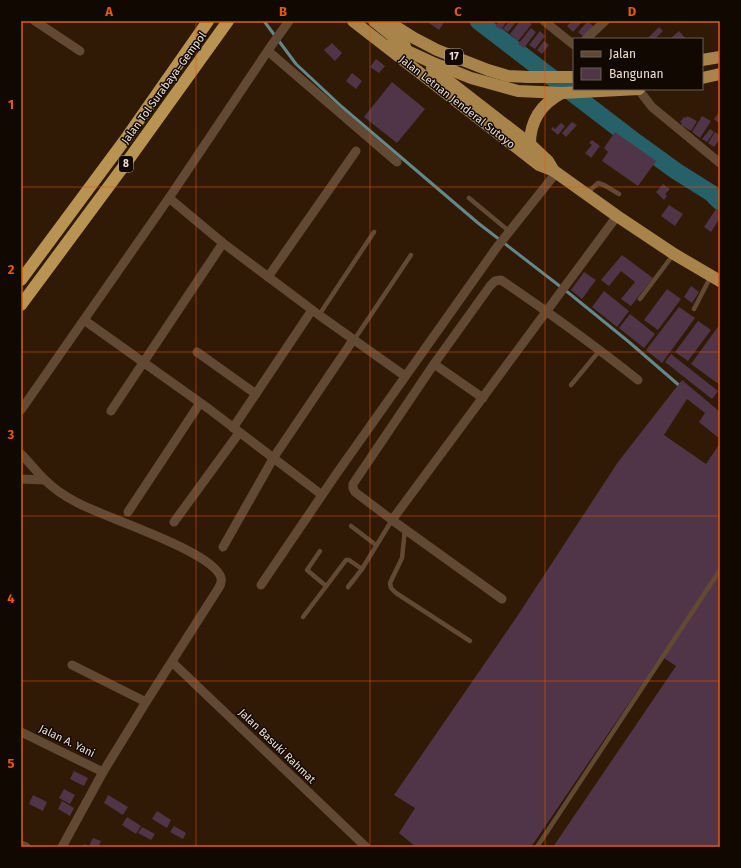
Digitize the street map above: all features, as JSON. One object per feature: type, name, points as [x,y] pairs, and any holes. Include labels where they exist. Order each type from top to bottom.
[{"type":"highway","name":"Jalan Tol Surabaya–Gempol","points":[[21,280],[127,137],[208,21]]},
{"type":"highway","name":"Jalan Tol Surabaya–Gempol","points":[[21,305],[130,159],[228,21]]},
{"type":"highway","name":"17","points":[[353,21],[363,28],[419,57],[471,78],[518,91],[565,93],[630,90]]},
{"type":"highway","name":"Jalan Letnan Jenderal Sutoyo","points":[[374,21],[530,144],[548,161],[555,172]]},
{"type":"highway","name":"17","points":[[387,21],[437,50],[488,70],[508,76],[573,78]]},
{"type":"highway","name":"Jalan Letnan Jenderal Sutoyo","points":[[363,28],[539,165],[555,172],[674,254],[716,279]]},
{"type":"highway","points":[[703,60],[720,57]]},
{"type":"highway","points":[[471,78],[463,71],[461,67],[465,64],[475,64]]},
{"type":"highway","points":[[703,78],[720,74]]},
{"type":"highway","points":[[530,144],[531,131],[535,118],[546,103],[565,93]]},
{"type":"street","points":[[34,21],[80,51]]},
{"type":"street","points":[[21,410],[169,198],[289,21]]},
{"type":"street","points":[[544,21],[573,44]]},
{"type":"street","points":[[587,38],[605,21]]},
{"type":"street","points":[[270,48],[397,162]]},
{"type":"street","points":[[639,90],[652,107],[720,163]]},
{"type":"street","points":[[268,277],[356,151]]},
{"type":"street","points":[[261,585],[322,495],[497,246],[555,172]]},
{"type":"street","points":[[169,198],[223,243],[315,313],[405,376]]},
{"type":"street","points":[[392,520],[617,216]]},
{"type":"street","points":[[111,411],[223,243]]},
{"type":"street","points":[[502,599],[355,492],[353,484],[434,364],[495,281],[501,280],[547,311],[638,380]]},
{"type":"street","points":[[174,522],[236,430],[256,394],[315,313]]},
{"type":"street","points":[[84,320],[274,457],[322,495]]},
{"type":"street","points":[[223,547],[274,457],[353,340]]},
{"type":"street","points":[[197,352],[256,394]]},
{"type":"street","points":[[434,364],[483,398]]},
{"type":"street","points":[[128,512],[200,403]]},
{"type":"street","points":[[21,454],[44,480],[75,502],[98,513],[168,541],[200,558],[217,571],[221,577],[220,585],[103,772],[62,847]]},
{"type":"street","points":[[21,479],[44,480]]},
{"type":"street","name":"Jalan Basuki Rahmat","points":[[172,662],[366,847]]},
{"type":"street","points":[[72,665],[146,702]]},
{"type":"street","name":"Jalan A. Yani","points":[[21,732],[103,772]]},
{"type":"street","points":[[21,845],[26,847]]},
{"type":"lane","points":[[586,194],[598,183],[619,194]]},
{"type":"lane","points":[[469,198],[507,233]]},
{"type":"lane","points":[[315,313],[374,232]]},
{"type":"lane","points":[[640,299],[674,254]]},
{"type":"lane","points":[[353,340],[411,255]]},
{"type":"lane","points":[[694,309],[716,279]]},
{"type":"lane","points":[[571,384],[600,350]]},
{"type":"lane","points":[[348,587],[362,569],[392,520]]},
{"type":"lane","points":[[351,526],[376,545]]},
{"type":"lane","points":[[405,528],[402,558],[390,583],[391,588],[396,593],[470,641]]},
{"type":"lane","points":[[320,551],[307,570],[326,586]]},
{"type":"lane","points":[[304,617],[346,560],[349,560],[362,569]]},
{"type":"lane","points":[[537,847],[720,570]]},
{"type":"building","points":[[426,21],[445,21],[439,30]]},
{"type":"building","points":[[499,21],[507,21],[501,30],[495,26]]},
{"type":"building","points":[[509,21],[517,21],[508,32],[503,29]]},
{"type":"building","points":[[520,21],[528,21],[532,24],[518,41],[510,34]]},
{"type":"building","points":[[572,21],[583,21],[573,32],[567,26]]},
{"type":"building","points":[[588,21],[596,29],[587,38],[578,32]]},
{"type":"building","points":[[659,27],[663,31],[656,38],[648,38]]},
{"type":"building","points":[[531,28],[536,32],[524,48],[518,44]]},
{"type":"building","points":[[540,31],[545,36],[535,49],[529,45]]},
{"type":"building","points":[[679,31],[685,38],[671,38]]},
{"type":"building","points":[[544,41],[549,45],[542,54],[537,50]]},
{"type":"building","points":[[332,43],[342,53],[335,61],[324,50]]},
{"type":"building","points":[[376,59],[385,66],[379,73],[370,67]]},
{"type":"building","points":[[352,73],[362,81],[356,89],[346,81]]},
{"type":"building","points":[[392,82],[425,109],[397,143],[364,117]]},
{"type":"building","points":[[720,111],[720,124],[714,119]]},
{"type":"building","points":[[687,116],[697,121],[691,131],[681,125],[682,123],[680,122]]},
{"type":"building","points":[[702,116],[711,121],[700,138],[692,132]]},
{"type":"building","points":[[572,122],[577,125],[566,137],[562,133]]},
{"type":"building","points":[[561,123],[565,126],[558,135],[551,129],[553,127],[555,129]]},
{"type":"building","points":[[710,129],[714,132],[707,142],[702,139]]},
{"type":"building","points":[[615,132],[656,161],[638,186],[602,161],[608,152],[604,148]]},
{"type":"building","points":[[715,132],[720,135],[720,139],[714,147],[708,143]]},
{"type":"building","points":[[592,140],[600,146],[591,158],[585,153],[592,145],[589,143]]},
{"type":"building","points":[[663,184],[670,189],[665,194],[667,196],[664,200],[656,192]]},
{"type":"building","points":[[669,205],[683,214],[675,226],[661,216]]},
{"type":"building","points":[[716,209],[720,212],[720,218],[711,232],[704,227]]},
{"type":"building","points":[[622,255],[653,278],[631,306],[621,299],[635,282],[621,271],[609,286],[601,280]]},
{"type":"building","points":[[584,272],[596,280],[582,299],[571,290]]},
{"type":"building","points":[[691,286],[699,292],[692,303],[684,297]]},
{"type":"building","points":[[667,289],[681,299],[658,330],[644,320]]},
{"type":"building","points":[[604,291],[629,311],[617,327],[592,307]]},
{"type":"building","points":[[679,307],[695,318],[662,363],[646,350]]},
{"type":"building","points":[[630,314],[655,334],[644,348],[619,328]]},
{"type":"building","points":[[698,321],[711,330],[688,361],[675,352]]},
{"type":"building","points":[[720,324],[720,385],[691,364]]},
{"type":"building","points":[[671,354],[718,391],[712,399],[665,362]]},
{"type":"building","points":[[682,380],[720,412],[720,439],[699,422],[705,413],[687,399],[664,435],[706,464],[720,443],[720,847],[553,847],[676,666],[661,656],[531,847],[416,847],[399,833],[415,808],[394,795],[516,618],[618,462]]},
{"type":"building","points":[[74,771],[88,778],[84,786],[70,779]]},
{"type":"building","points":[[64,789],[75,795],[70,804],[59,798]]},
{"type":"building","points":[[33,795],[47,802],[43,811],[29,804]]},
{"type":"building","points":[[108,795],[128,807],[123,815],[104,803]]},
{"type":"building","points":[[62,801],[74,808],[70,816],[58,809]]},
{"type":"building","points":[[157,811],[171,820],[167,828],[152,819]]},
{"type":"building","points":[[127,817],[141,826],[136,834],[122,825]]},
{"type":"building","points":[[174,826],[186,833],[183,839],[170,832]]},
{"type":"building","points":[[142,827],[155,834],[151,840],[138,833]]},
{"type":"building","points":[[93,838],[101,841],[98,847],[83,847],[84,844],[89,846]]},
{"type":"waterway","points":[[264,21],[296,64],[342,107],[478,223],[570,294],[681,387]]},
{"type":"waterway","points":[[478,21],[636,142],[676,171],[711,193],[720,202]]}]
